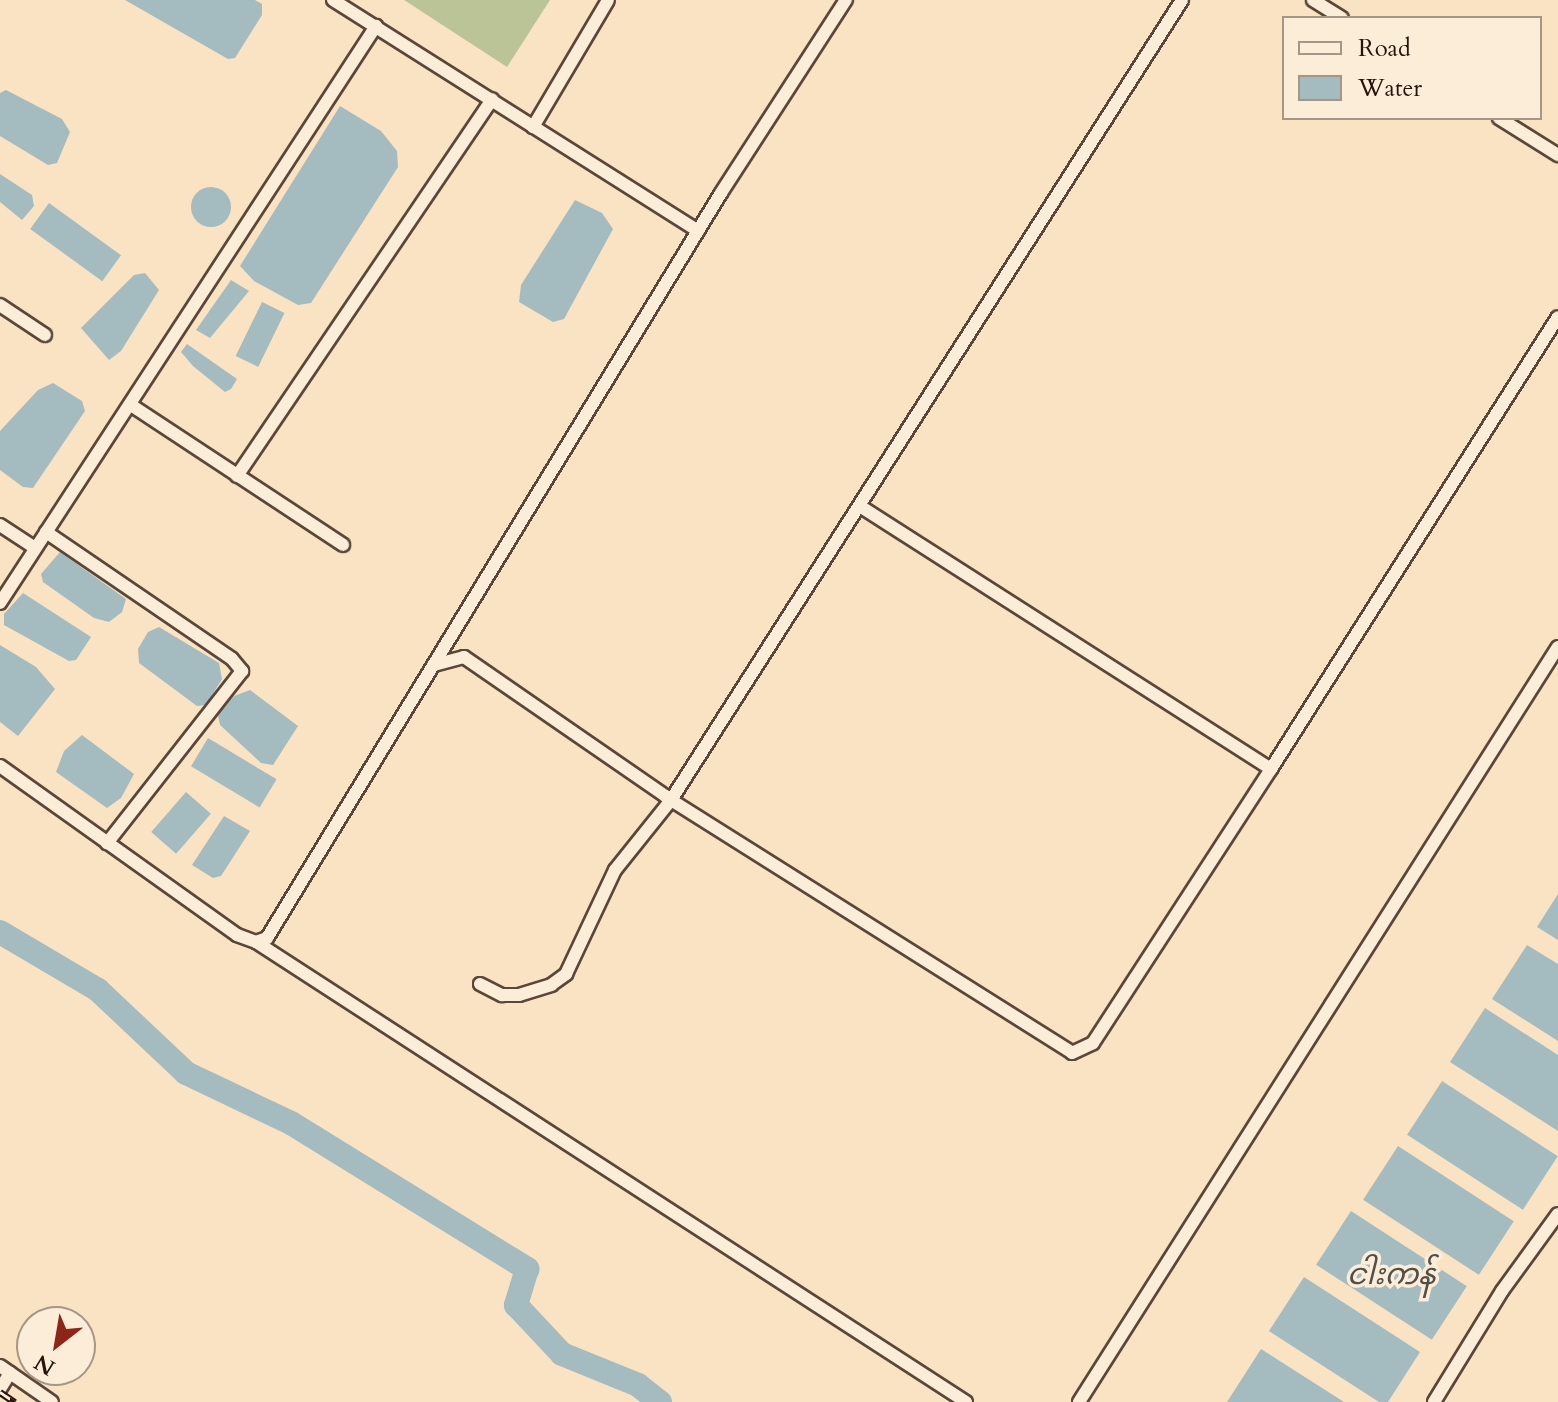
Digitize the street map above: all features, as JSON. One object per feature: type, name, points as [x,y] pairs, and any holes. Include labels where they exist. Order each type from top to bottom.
[{"type":"street","points":[[533,127],[608,0]]},
{"type":"street","points":[[256,942],[267,938],[698,231],[846,0]]},
{"type":"street","points":[[480,984],[502,995],[519,995],[551,985],[566,974],[615,870],[671,800],[1182,0]]},
{"type":"street","points":[[1313,0],[1339,16]]},
{"type":"street","points":[[342,2],[698,231]]},
{"type":"street","points":[[0,603],[376,26]]},
{"type":"street","points":[[237,476],[492,99]]},
{"type":"street","points":[[1502,120],[1558,155]]},
{"type":"street","points":[[0,305],[45,335]]},
{"type":"street","points":[[434,665],[464,657],[671,800],[1072,1053],[1093,1043],[1558,317]]},
{"type":"street","points":[[131,405],[343,545]]},
{"type":"street","points":[[860,506],[1271,769]]},
{"type":"street","points":[[0,525],[35,548]]},
{"type":"street","points":[[46,532],[232,659],[242,671],[107,843]]},
{"type":"street","points":[[1079,1402],[1558,647]]},
{"type":"street","points":[[0,766],[237,935],[256,942],[966,1402]]},
{"type":"street","points":[[1434,1402],[1502,1291],[1558,1214]]},
{"type":"street","points":[[0,1389],[5,1370],[52,1402]]},
{"type":"green space","points":[[404,0],[550,0],[507,67]]},
{"type":"water","points":[[125,0],[255,0],[262,4],[262,15],[235,58],[228,59]]},
{"type":"water","points":[[6,90],[62,119],[70,132],[57,163],[48,165],[0,136],[0,93]]},
{"type":"water","points":[[340,106],[381,131],[397,151],[398,167],[311,303],[298,305],[254,281],[240,266]]},
{"type":"water","points":[[0,174],[32,195],[34,206],[22,220],[0,202]]},
{"type":"water","points":[[211,187],[225,193],[231,207],[225,221],[211,227],[197,221],[191,207],[197,193]]},
{"type":"water","points":[[575,200],[602,213],[613,229],[564,319],[553,322],[519,302],[521,285]]},
{"type":"water","points":[[49,203],[121,255],[102,281],[30,229]]},
{"type":"water","points":[[145,273],[159,290],[121,351],[109,360],[81,328],[134,275]]},
{"type":"water","points":[[231,280],[249,291],[210,338],[196,330]]},
{"type":"water","points":[[262,302],[284,313],[258,367],[236,356]]},
{"type":"water","points":[[187,344],[237,379],[231,389],[225,392],[193,366],[181,352]]},
{"type":"water","points":[[53,383],[82,401],[85,411],[33,488],[23,487],[0,470],[0,431],[38,390]]},
{"type":"water","points":[[60,552],[126,599],[122,612],[109,622],[94,618],[43,582],[41,574]]},
{"type":"water","points":[[23,593],[91,637],[76,660],[69,661],[4,625],[4,614]]},
{"type":"water","points":[[159,627],[219,663],[222,679],[206,705],[197,706],[139,663],[138,649],[148,632]]},
{"type":"water","points":[[0,645],[36,667],[55,689],[18,736],[0,722]]},
{"type":"water","points":[[250,690],[298,726],[273,765],[261,763],[220,725],[218,715],[234,696]]},
{"type":"water","points":[[82,735],[134,774],[121,798],[107,808],[56,772],[64,751]]},
{"type":"water","points":[[208,738],[277,779],[260,807],[191,766]]},
{"type":"water","points":[[186,792],[211,814],[176,854],[151,832]]},
{"type":"water","points":[[224,816],[250,831],[221,876],[213,878],[192,865]]},
{"type":"water","points":[[1558,894],[1558,940],[1537,927]]},
{"type":"water","points":[[1527,945],[1558,964],[1558,1041],[1492,999]]},
{"type":"water","points":[[1485,1008],[1558,1055],[1558,1131],[1450,1062]]},
{"type":"water","points":[[1442,1081],[1558,1156],[1523,1210],[1407,1135]]},
{"type":"water","name":"ငါးကန်","points":[[1398,1146],[1514,1221],[1479,1275],[1363,1200]]},
{"type":"water","name":"ငါးကန်","points":[[1351,1211],[1467,1286],[1432,1340],[1316,1265]]},
{"type":"water","name":"ငါးကန်","points":[[1304,1277],[1420,1352],[1388,1402],[1379,1402],[1269,1331]]},
{"type":"water","points":[[1261,1349],[1344,1402],[1227,1402]]},
{"type":"waterway","points":[[0,932],[98,990],[186,1073],[291,1123],[527,1269],[516,1305],[562,1354],[638,1385],[660,1402]]},
{"type":"railway","points":[[0,1392],[15,1402]]}]
